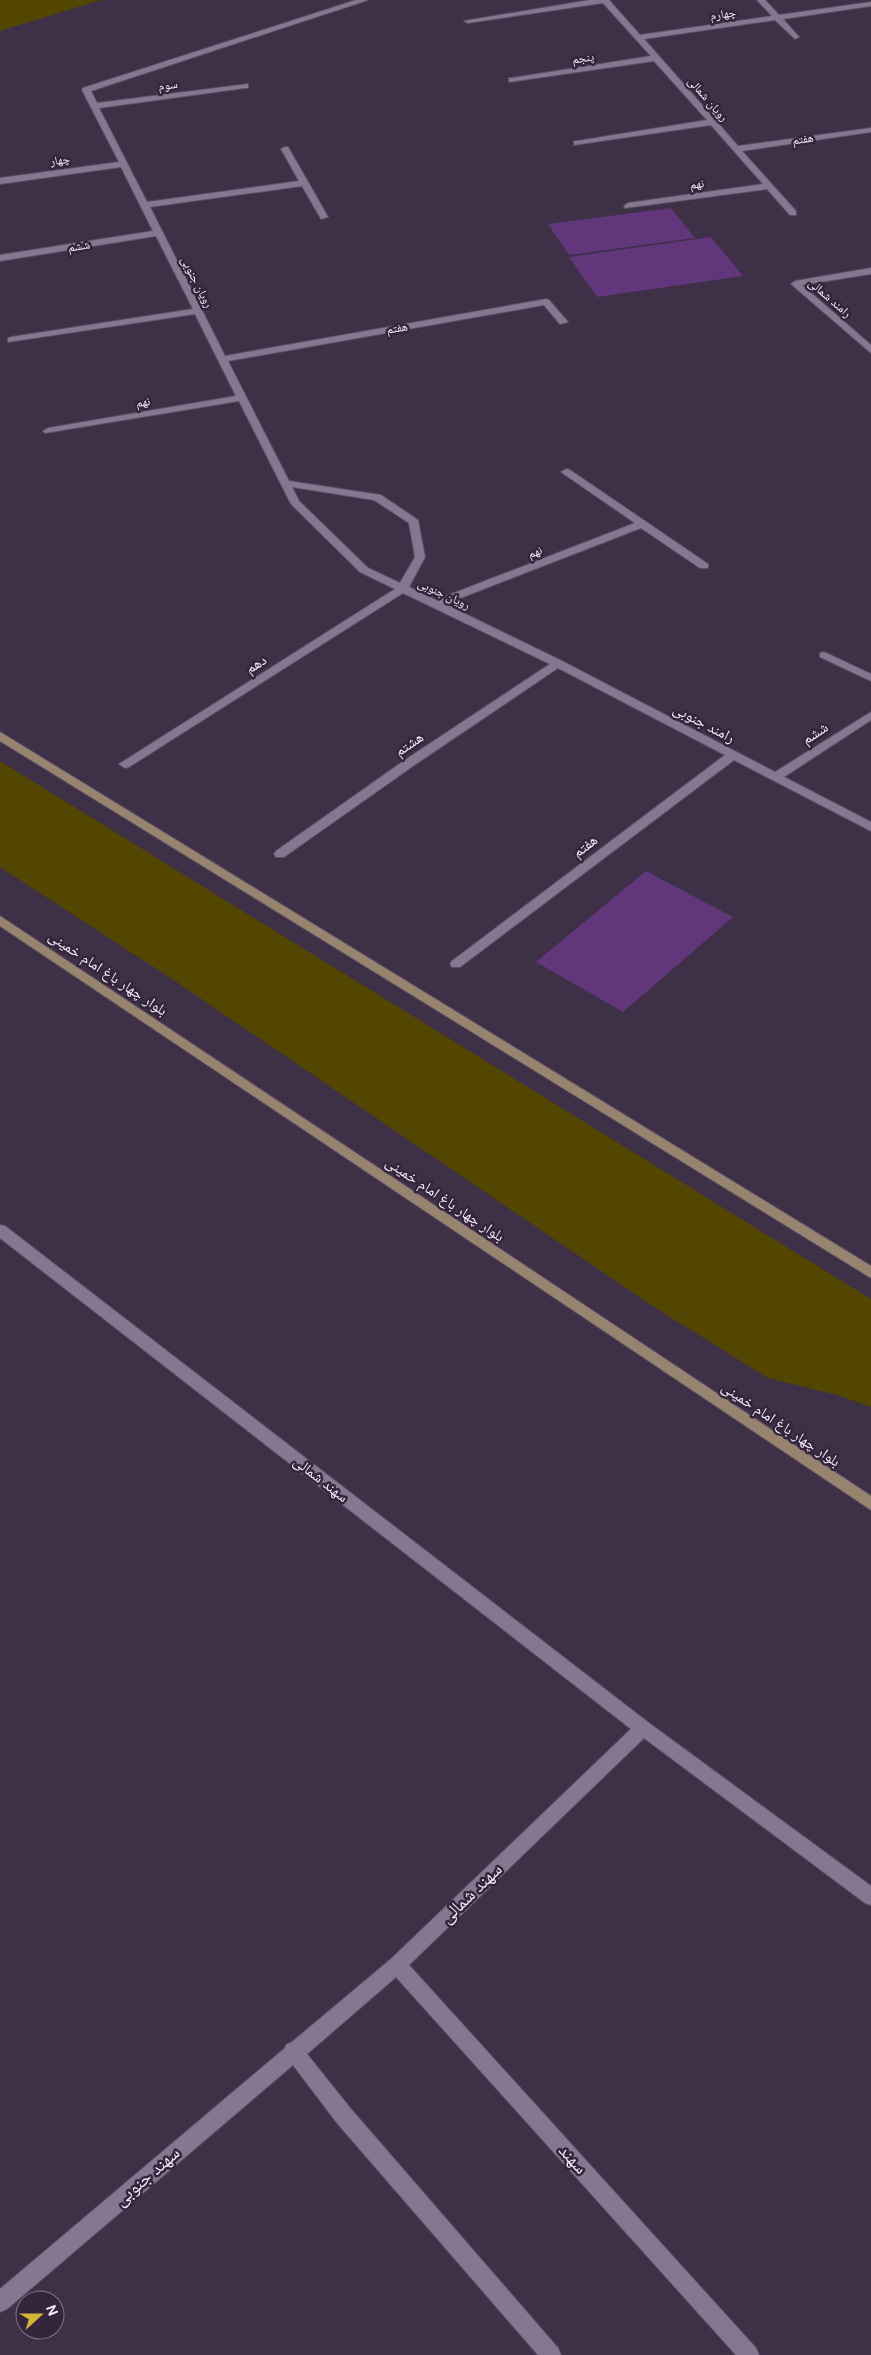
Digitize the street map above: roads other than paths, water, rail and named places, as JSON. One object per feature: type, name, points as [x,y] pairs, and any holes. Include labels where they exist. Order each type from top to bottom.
[{"type":"main road","points":[[0,736],[871,1273]]},
{"type":"main road","name":"بلوار چهار باغ امام خمینی","points":[[0,920],[871,1504]]},
{"type":"street","name":"رویان جنوبی","points":[[364,0],[336,5],[86,90],[295,502],[364,570],[524,646]]},
{"type":"street","points":[[468,21],[605,0]]},
{"type":"street","name":"رویان شمالی","points":[[605,0],[793,213]]},
{"type":"street","points":[[761,0],[795,37]]},
{"type":"street","name":"چهارم","points":[[638,38],[871,4]]},
{"type":"street","name":"پنجم","points":[[512,80],[656,58]]},
{"type":"street","name":"سوم","points":[[94,106],[245,86]]},
{"type":"street","points":[[577,143],[712,122]]},
{"type":"street","name":"هفتم","points":[[736,149],[871,130]]},
{"type":"street","points":[[286,149],[324,217]]},
{"type":"street","name":"چهار","points":[[0,181],[124,164]]},
{"type":"street","points":[[144,205],[306,184]]},
{"type":"street","name":"نهم","points":[[628,206],[769,186]]},
{"type":"street","name":"ششم","points":[[0,258],[158,233]]},
{"type":"street","name":"رامند شمالی","points":[[871,272],[795,284],[871,350]]},
{"type":"street","name":"هفتم","points":[[222,359],[546,302],[563,322]]},
{"type":"street","points":[[11,340],[198,311]]},
{"type":"street","name":"نهم","points":[[48,431],[242,398]]},
{"type":"street","points":[[566,472],[704,566]]},
{"type":"street","points":[[285,483],[376,498],[414,522],[420,556],[403,588]]},
{"type":"street","name":"نهم","points":[[436,604],[642,524]]},
{"type":"street","name":"دهم","points":[[125,764],[403,588]]},
{"type":"street","name":"رامند جنوبی","points":[[524,646],[871,827]]},
{"type":"street","points":[[824,656],[871,678]]},
{"type":"street","name":"هشتم","points":[[280,854],[409,763],[558,663]]},
{"type":"street","name":"ششم","points":[[775,777],[871,715]]},
{"type":"street","name":"هفتم","points":[[456,964],[733,755]]},
{"type":"street","name":"سهند شمالی","points":[[0,1230],[643,1728],[871,1897]]},
{"type":"street","name":"سهند شمالی","points":[[293,2051],[397,1965],[643,1728]]},
{"type":"street","name":"سهند","points":[[397,1965],[749,2355]]},
{"type":"street","points":[[293,2051],[344,2116],[551,2355]]},
{"type":"street","name":"سهند جنوبی","points":[[0,2302],[293,2051]]}]
